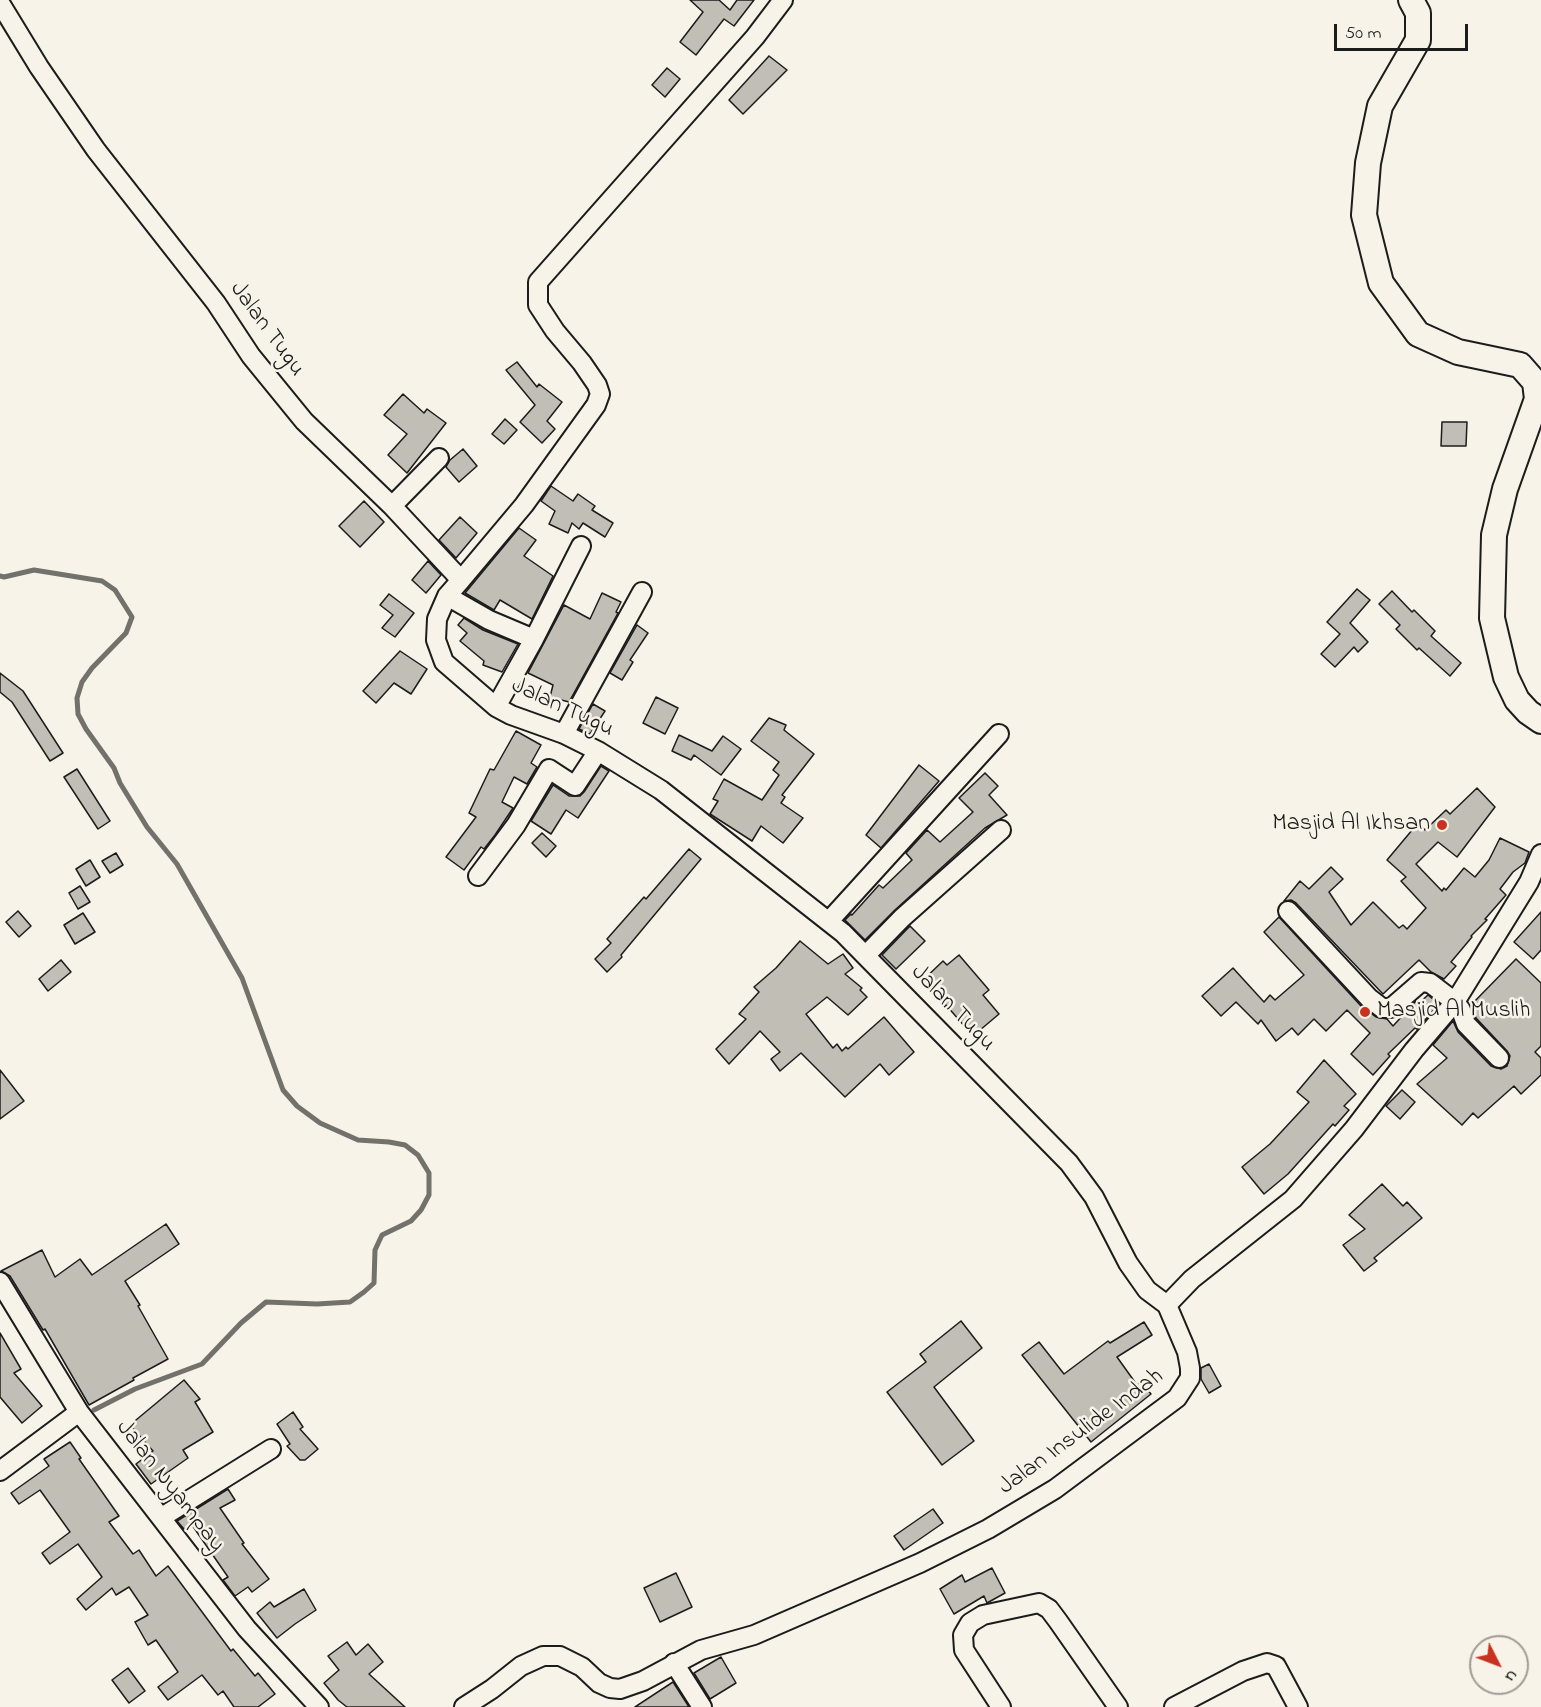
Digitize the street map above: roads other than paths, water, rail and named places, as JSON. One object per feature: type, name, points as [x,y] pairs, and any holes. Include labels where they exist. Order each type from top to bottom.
[{"type":"main road","points":[[1411,0],[1418,12],[1418,40],[1380,106],[1368,163],[1364,215],[1381,283],[1418,334],[1458,352],[1520,365],[1535,382],[1537,399],[1505,489],[1494,535],[1492,618],[1509,685],[1517,700],[1541,721]]},
{"type":"street","points":[[461,580],[524,505],[596,405],[600,394],[587,370],[555,331],[538,304],[538,282],[755,37],[783,0]]},
{"type":"street","name":"Jalan Tugu","points":[[0,3],[39,67],[96,150],[216,303],[251,356],[304,421],[392,506],[461,580],[447,596],[437,619],[436,640],[444,662],[496,707],[511,715],[564,734],[598,751],[661,790],[829,921],[866,955],[1069,1163],[1094,1197],[1128,1263],[1147,1290],[1167,1305]]},
{"type":"street","points":[[392,506],[439,458]]},
{"type":"street","points":[[496,707],[534,639],[581,546]]},
{"type":"street","points":[[564,734],[642,592]]},
{"type":"street","points":[[447,596],[489,620],[534,639]]},
{"type":"street","points":[[829,921],[999,734]]},
{"type":"street","points":[[478,876],[516,825],[549,769],[575,786],[598,751]]},
{"type":"street","points":[[866,955],[902,918],[1001,831]]},
{"type":"street","points":[[1167,1305],[1192,1280],[1293,1199],[1354,1129],[1414,1050],[1455,1002],[1523,892],[1541,854]]},
{"type":"street","points":[[1288,911],[1369,998],[1382,1008],[1391,1008],[1421,982],[1430,983],[1455,1002],[1466,1024],[1499,1058]]},
{"type":"street","name":"Jalan Nyampay","points":[[0,1282],[79,1412],[247,1629],[320,1707]]},
{"type":"street","name":"Jalan Insulide Indah","points":[[464,1707],[521,1666],[543,1656],[560,1656],[582,1667],[599,1683],[610,1688],[620,1689],[643,1682],[700,1650],[754,1635],[921,1563],[988,1529],[1055,1489],[1177,1398],[1190,1378],[1190,1368],[1187,1352],[1167,1305]]},
{"type":"street","points":[[0,1471],[79,1412]]},
{"type":"street","points":[[162,1518],[271,1449]]},
{"type":"street","points":[[1001,1707],[964,1650],[963,1635],[970,1623],[983,1615],[1039,1603],[1049,1609],[1118,1707]]},
{"type":"street","points":[[674,1663],[702,1707]]},
{"type":"street","points":[[1174,1707],[1243,1671],[1267,1663],[1276,1666],[1298,1707]]},
{"type":"waterway","points":[[0,576],[34,570],[102,581],[115,590],[132,617],[126,633],[92,668],[82,682],[77,698],[78,714],[86,729],[114,768],[120,783],[147,827],[177,864],[242,978],[283,1090],[297,1106],[320,1123],[358,1140],[405,1145],[418,1155],[429,1173],[429,1195],[421,1210],[411,1221],[382,1235],[375,1250],[374,1283],[350,1302],[317,1304],[266,1302],[241,1323],[202,1364],[135,1389],[94,1410]]},
{"type":"place","name":"Masjid Al Ikhsan","points":[[1442,825]]},
{"type":"place","name":"Masjid Al Muslih","points":[[1365,1012]]}]
